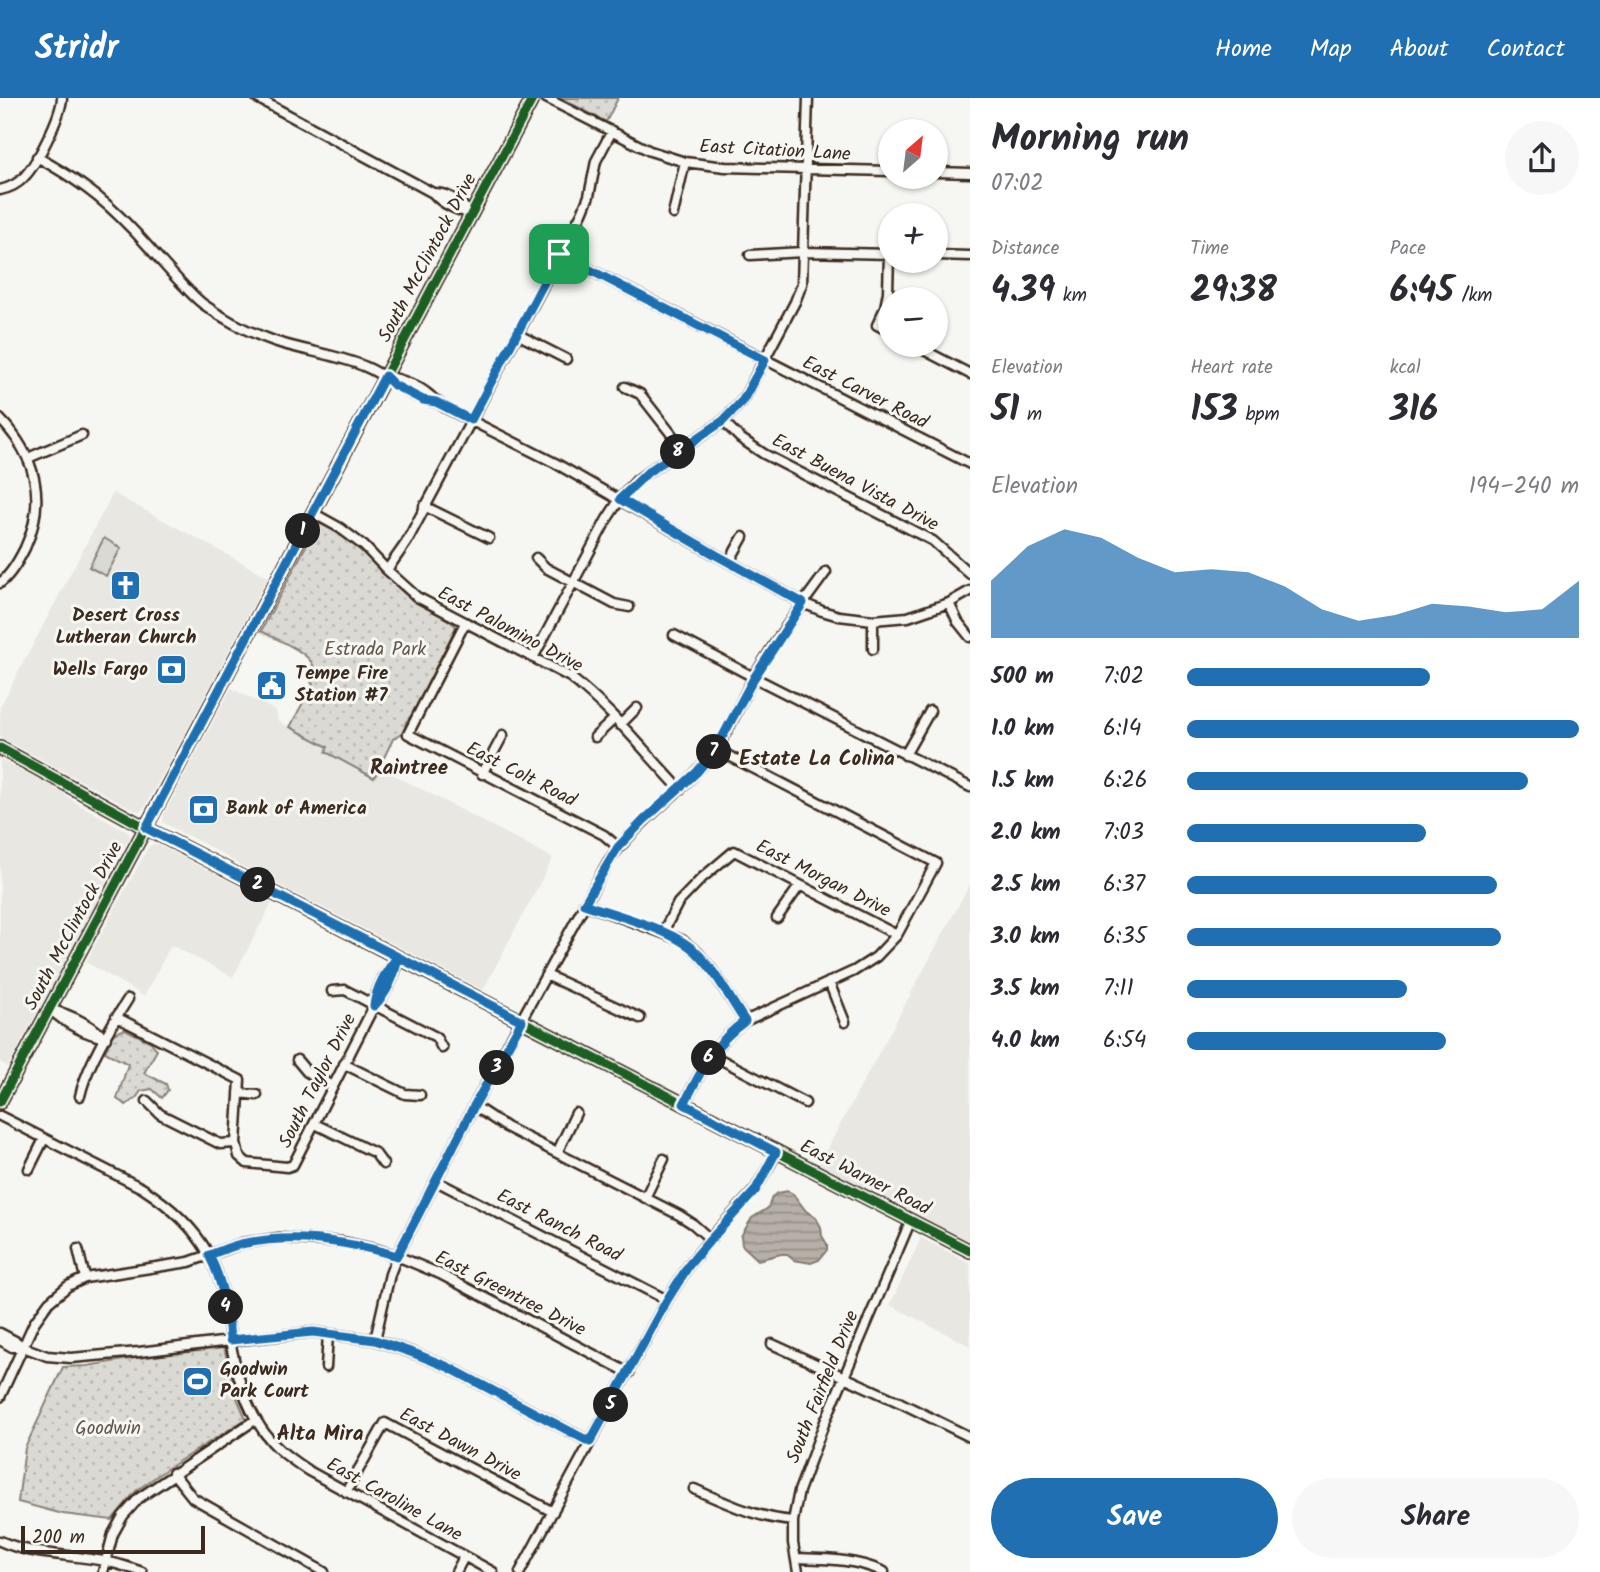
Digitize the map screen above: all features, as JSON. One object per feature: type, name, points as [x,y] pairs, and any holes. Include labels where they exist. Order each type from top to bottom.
[{"type":"main road","name":"South McClintock Drive","points":[[0,1102],[533,98]]},
{"type":"main road","name":"East Warner Road","points":[[0,748],[146,828],[970,1251]]},
{"type":"street","points":[[0,190],[15,185],[31,169],[60,111],[62,98]]},
{"type":"street","points":[[257,98],[433,193],[442,193],[461,203],[471,214]]},
{"type":"street","name":"East Citation Lane","points":[[546,98],[650,151],[685,162],[725,167],[878,171]]},
{"type":"street","points":[[533,658],[620,499],[648,472],[723,421],[743,400],[795,302],[802,284],[808,98]]},
{"type":"street","points":[[387,570],[406,543],[589,196],[596,161],[611,131]]},
{"type":"street","points":[[37,157],[73,178],[104,201],[201,303],[233,324],[275,341],[365,366],[385,376],[400,379],[426,392],[436,402],[555,463],[803,603],[839,615],[873,620],[908,617],[949,603],[970,591]]},
{"type":"street","points":[[673,214],[685,162]]},
{"type":"street","points":[[948,172],[970,173]]},
{"type":"street","points":[[750,255],[803,252],[878,254]]},
{"type":"street","name":"East Carver Road","points":[[559,254],[970,464]]},
{"type":"street","points":[[948,255],[970,256]]},
{"type":"street","points":[[517,334],[566,359]]},
{"type":"street","points":[[938,357],[970,374]]},
{"type":"street","points":[[625,387],[640,394],[683,449]]},
{"type":"street","points":[[0,419],[16,437],[28,458],[36,485],[36,512],[32,533],[21,556],[0,583]]},
{"type":"street","name":"East Buena Vista Drive","points":[[723,421],[740,438],[764,454],[933,541],[970,574]]},
{"type":"street","points":[[28,458],[82,435]]},
{"type":"street","points":[[424,506],[489,538]]},
{"type":"street","name":"East Palomino Drive","points":[[313,513],[364,546],[416,597],[570,677],[586,690],[680,789]]},
{"type":"street","points":[[729,562],[743,537]]},
{"type":"street","points":[[536,558],[545,568],[614,604],[629,607]]},
{"type":"street","points":[[375,1340],[390,1274],[397,1256],[474,1106],[584,904],[618,847],[697,772],[716,749],[754,678],[826,572]]},
{"type":"street","points":[[949,603],[958,622],[970,637]]},
{"type":"street","points":[[873,620],[873,649]]},
{"type":"street","name":"East Colt Road","points":[[465,623],[408,734],[604,835],[618,847]]},
{"type":"street","points":[[674,635],[970,787]]},
{"type":"street","points":[[595,737],[637,708]]},
{"type":"street","points":[[905,755],[930,711]]},
{"type":"street","points":[[482,774],[503,735]]},
{"type":"street","points":[[684,1104],[710,1054],[732,1030],[745,1021],[854,971],[876,957],[897,935],[936,863],[716,749]]},
{"type":"street","name":"East Morgan Drive","points":[[663,932],[678,903],[734,851],[897,935]]},
{"type":"street","points":[[777,918],[800,885]]},
{"type":"street","points":[[584,904],[682,940],[697,952],[712,970],[745,1021]]},
{"type":"street","name":"South Taylor Drive","points":[[236,1143],[239,1156],[247,1163],[287,1167],[293,1165],[374,1006],[383,997],[396,971],[398,957]]},
{"type":"street","points":[[546,975],[640,1018]]},
{"type":"street","points":[[829,982],[845,1022]]},
{"type":"street","points":[[332,991],[345,990],[436,1037],[442,1048]]},
{"type":"street","points":[[80,1096],[83,1083],[128,999]]},
{"type":"street","points":[[50,1009],[95,1029],[106,1038]]},
{"type":"street","points":[[116,1017],[240,1080],[236,1143],[220,1144],[160,1114],[147,1101]]},
{"type":"street","points":[[710,1054],[805,1103]]},
{"type":"street","points":[[297,1060],[307,1072],[333,1086]]},
{"type":"street","points":[[345,1064],[405,1094],[420,1094]]},
{"type":"street","points":[[239,1093],[257,1096]]},
{"type":"street","points":[[474,1106],[506,1127],[694,1224],[710,1240]]},
{"type":"street","points":[[557,1153],[576,1113]]},
{"type":"street","name":"East Caroline Lane","points":[[0,1116],[142,1188],[162,1201],[184,1222],[219,1273],[234,1363],[246,1399],[255,1420],[279,1449],[307,1470],[493,1572]]},
{"type":"street","points":[[315,1124],[375,1153],[383,1164]]},
{"type":"street","points":[[29,1169],[44,1139]]},
{"type":"street","points":[[520,1572],[667,1300],[689,1265],[755,1191],[776,1152]]},
{"type":"street","points":[[645,1198],[664,1159]]},
{"type":"street","name":"East Ranch Road","points":[[436,1181],[667,1300]]},
{"type":"street","name":"South Fairfield Drive","points":[[798,1572],[793,1543],[793,1521],[799,1491],[876,1299],[911,1220]]},
{"type":"street","name":"East Greentree Drive","points":[[85,1279],[189,1262],[243,1243],[279,1238],[343,1242],[397,1256],[440,1274],[629,1373]]},
{"type":"street","points":[[0,1397],[34,1323],[49,1302],[68,1286],[85,1279],[78,1249]]},
{"type":"street","points":[[0,1333],[23,1347],[47,1356],[71,1358],[313,1332],[375,1340],[448,1367],[590,1442]]},
{"type":"street","points":[[326,1367],[328,1334]]},
{"type":"street","points":[[0,1340],[12,1347],[23,1347]]},
{"type":"street","points":[[772,1344],[901,1402],[970,1437]]},
{"type":"street","points":[[103,1572],[113,1534],[123,1516],[139,1498],[255,1420]]},
{"type":"street","name":"East Dawn Drive","points":[[346,1492],[385,1423],[553,1513]]},
{"type":"street","points":[[173,1473],[192,1498],[324,1572]]},
{"type":"street","points":[[694,1489],[746,1512],[793,1521]]},
{"type":"street","points":[[0,1541],[22,1550],[106,1561],[142,1572]]},
{"type":"street","points":[[456,1572],[464,1557]]},
{"type":"street","points":[[796,1558],[838,1559],[871,1566],[884,1572]]},
{"type":"shaded area","points":[[113,493],[268,577],[144,808],[139,811],[0,737],[0,707]]},
{"type":"shaded area","points":[[231,688],[276,711],[278,721],[328,747],[326,752],[373,777],[379,767],[553,858],[483,990],[242,866],[163,822],[164,814]]},
{"type":"shaded area","points":[[0,759],[52,786],[127,831],[130,836],[118,854],[104,888],[8,1067],[0,1062]]},
{"type":"shaded area","points":[[153,844],[272,903],[233,977],[171,945],[144,996],[86,962],[149,846]]},
{"type":"shaded area","points":[[970,884],[970,1242],[819,1164]]},
{"type":"shaded area","points":[[788,1191],[816,1218],[821,1227],[827,1250],[819,1260],[811,1263],[781,1254],[758,1260],[742,1245],[741,1236],[752,1218],[768,1208],[772,1197]]},
{"type":"shaded area","points":[[921,1238],[970,1263],[970,1346],[890,1305]]},
{"type":"green space","points":[[561,98],[618,98],[606,122]]},
{"type":"green space","name":"Estrada Park","points":[[321,524],[334,529],[358,546],[399,589],[456,627],[406,722],[404,732],[393,739],[374,778],[326,752],[328,747],[290,727],[313,684],[313,665],[297,650],[261,631],[316,527]]},
{"type":"green space","points":[[104,538],[121,548],[106,576],[89,567]]},
{"type":"green space","points":[[125,1029],[151,1042],[157,1050],[144,1073],[166,1084],[168,1090],[162,1098],[152,1089],[141,1091],[126,1105],[117,1099],[128,1064],[105,1052],[113,1034]]},
{"type":"green space","name":"Goodwin","points":[[224,1348],[237,1398],[246,1419],[136,1491],[112,1520],[63,1514],[18,1502],[25,1448],[63,1367]]},
{"type":"cycle path","points":[[0,1102],[533,98]]},
{"type":"cycle path","points":[[0,748],[146,828],[970,1251]]},
{"type":"place","name":"Desert Cross Lutheran Church","points":[[126,585]]},
{"type":"place","name":"Wells Fargo","points":[[171,670]]},
{"type":"place","name":"Tempe Fire Station #7","points":[[272,685]]},
{"type":"place","name":"Bank of America","points":[[203,809]]},
{"type":"place","name":"Goodwin Park Court","points":[[197,1381]]},
{"type":"district","name":"Estate La Colina","points":[[817,759]]},
{"type":"district","name":"Raintree","points":[[409,768]]},
{"type":"district","name":"Alta Mira","points":[[320,1434]]},
{"type":"route","points":[[559,254],[471,420],[436,402],[423,400],[394,385],[385,376],[146,828],[398,957],[396,971],[383,997],[374,1006],[376,994],[390,965],[398,957],[522,1021],[474,1106],[397,1256],[343,1242],[279,1238],[243,1243],[209,1255],[219,1273],[230,1340],[313,1332],[375,1340],[448,1367],[590,1442],[667,1300],[689,1265],[755,1191],[776,1152],[684,1104],[710,1054],[732,1030],[745,1021],[712,970],[697,952],[682,940],[584,904],[618,847],[680,789],[716,749],[754,678],[803,603],[620,499],[636,481],[723,421],[743,400],[765,360],[559,254]]}]
